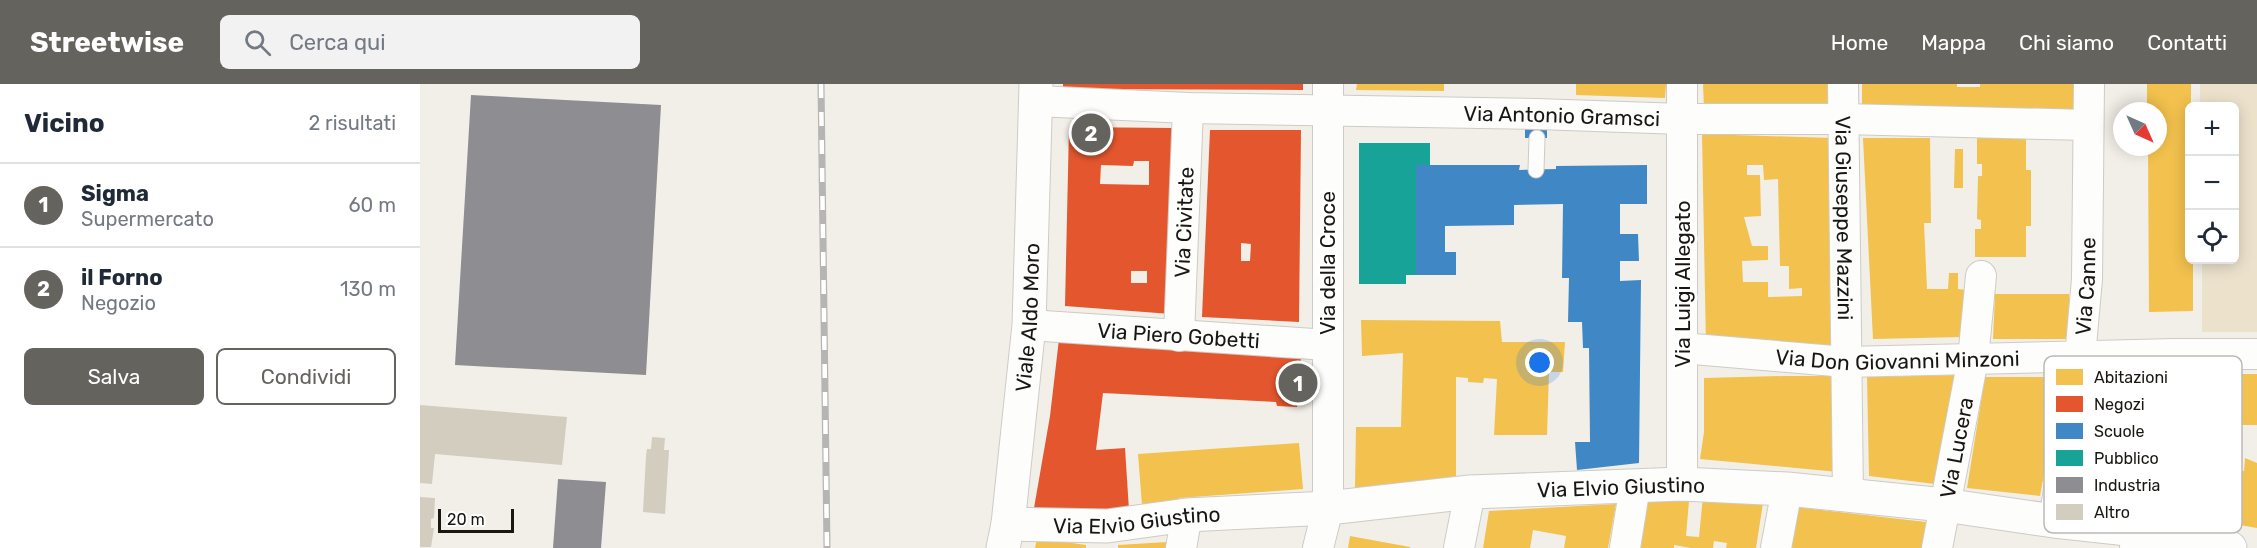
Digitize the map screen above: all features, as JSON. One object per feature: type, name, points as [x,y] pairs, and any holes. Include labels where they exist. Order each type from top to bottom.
[{"type":"street","name":"Via Luigi Allegato","points":[[1682,84],[1682,484]]},
{"type":"street","name":"Via Giuseppe Mazzini","points":[[1843,84],[1848,496]]},
{"type":"street","name":"Via Canne","points":[[2080,356],[2086,279],[2089,84]]},
{"type":"street","name":"Via Antonio Gramsci","points":[[1036,93],[1188,108],[1327,97],[1537,127],[1682,120],[1843,119],[2088,125]]},
{"type":"street","name":"Viale Aldo Moro","points":[[1006,536],[1029,325],[1036,93]]},
{"type":"street","name":"Via della Croce","points":[[1318,548],[1328,508],[1327,97]]},
{"type":"street","name":"Via Civitate","points":[[1179,336],[1188,108]]},
{"type":"street","name":"Via Lucera","points":[[1938,548],[1944,505],[1973,359],[1981,276]]},
{"type":"street","name":"Via Piero Gobetti","points":[[1029,325],[1328,345]]},
{"type":"street","name":"Via Don Giovanni Minzoni","points":[[1682,348],[1846,362],[2044,358]]},
{"type":"street","name":"Via Don Giovanni Minzoni","points":[[2111,356],[2257,354]]},
{"type":"street","name":"Via Elvio Giustino","points":[[1006,536],[1105,537],[1187,515],[1328,508],[1470,492],[1682,484],[1787,489],[1944,505],[2044,520]]},
{"type":"street","points":[[1625,548],[1635,486]]},
{"type":"street","points":[[1776,548],[1787,489]]},
{"type":"street","points":[[1459,548],[1470,492]]},
{"type":"street","points":[[1181,548],[1187,515]]},
{"type":"street","name":"Via Elvio Giustino","points":[[2109,533],[2136,539],[2230,548]]},
{"type":"lane","points":[[1536,170],[1537,127]]},
{"type":"shaded area","points":[[2200,84],[2257,84],[2257,332],[2202,332],[2202,264],[2239,264],[2239,102],[2200,102]]},
{"type":"building: Abitazioni","points":[[1357,84],[1444,84],[1444,91],[1356,90]]},
{"type":"building: Abitazioni","points":[[1576,84],[1666,84],[1665,98],[1576,95]]},
{"type":"building: Abitazioni","points":[[1703,84],[1833,84],[1832,107],[1704,108]]},
{"type":"building: Abitazioni","points":[[1862,84],[1957,84],[1957,87],[1980,87],[1980,84],[2081,84],[2081,111],[1862,109]]},
{"type":"building: Abitazioni","points":[[2147,84],[2191,84],[2191,102],[2185,102],[2185,264],[2193,264],[2193,311],[2149,312],[2148,156],[2167,156],[2167,102],[2147,102]]},
{"type":"building: Abitazioni","points":[[1702,134],[1831,138],[1837,345],[1706,347]],"holes":[[[1747,165],[1763,165],[1764,180],[1778,179],[1780,266],[1789,266],[1789,289],[1802,288],[1802,296],[1768,297],[1768,282],[1743,282],[1742,261],[1768,260],[1768,246],[1752,246],[1744,217],[1761,216],[1760,175],[1747,175]]]},
{"type":"building: Abitazioni","points":[[1863,138],[1930,138],[1931,223],[1924,223],[1927,289],[1948,289],[1949,273],[1958,273],[1958,289],[1967,290],[1962,337],[1873,339]]},
{"type":"building: Abitazioni","points":[[1977,138],[2026,138],[2026,170],[2031,170],[2031,226],[2026,226],[2026,257],[1975,257],[1975,229],[1981,229],[1981,220],[1977,219],[1978,176],[1982,176],[1982,164],[1977,164]]},
{"type":"building: Abitazioni","points":[[1955,149],[1963,149],[1963,188],[1954,188]]},
{"type":"building: Abitazioni","points":[[1995,294],[2069,294],[2069,339],[1993,339]]},
{"type":"building: Abitazioni","points":[[1361,320],[1500,321],[1502,342],[1565,342],[1563,372],[1549,372],[1547,435],[1494,435],[1497,379],[1484,378],[1483,383],[1468,382],[1468,378],[1456,377],[1456,480],[1355,488],[1356,427],[1401,427],[1403,353],[1362,356]]},
{"type":"building: Abitazioni","points":[[2242,374],[2257,374],[2257,425],[2242,425]]},
{"type":"building: Abitazioni","points":[[1956,375],[1935,484],[1869,476],[1867,377]]},
{"type":"building: Abitazioni","points":[[1835,376],[1838,472],[1700,459],[1704,432],[1704,378]]},
{"type":"building: Abitazioni","points":[[1985,377],[2044,377],[2044,474],[2040,496],[1967,488]]},
{"type":"building: Abitazioni","points":[[1299,443],[1303,489],[1179,498],[1179,502],[1142,505],[1138,454]]},
{"type":"building: Abitazioni","points":[[2245,458],[2257,463],[2257,528],[2242,525],[2242,471],[2244,471]]},
{"type":"building: Abitazioni","points":[[1703,496],[1763,503],[1756,548],[1726,548],[1727,543],[1714,541],[1713,548],[1674,545],[1674,548],[1639,548],[1647,501],[1665,497],[1689,501],[1686,536],[1699,537]]},
{"type":"building: Abitazioni","points":[[1616,504],[1608,548],[1564,548],[1566,536],[1533,530],[1530,548],[1483,548],[1489,511]]},
{"type":"building: Abitazioni","points":[[1795,507],[1926,522],[1922,548],[1787,548]]},
{"type":"building: Abitazioni","points":[[1350,536],[1410,547],[1410,548],[1348,548]]},
{"type":"building: Abitazioni","points":[[1037,538],[1086,545],[1086,548],[1035,548]]},
{"type":"building: Abitazioni","points":[[1167,542],[1166,548],[1118,548],[1118,545]]},
{"type":"building: Negozi","points":[[1063,84],[1303,84],[1303,90],[1063,89]]},
{"type":"building: Negozi","points":[[1069,127],[1174,128],[1171,314],[1065,306]],"holes":[[[1134,161],[1149,161],[1149,185],[1100,184],[1101,165],[1133,166]],[[1131,271],[1147,271],[1147,283],[1131,283]]]},
{"type":"building: Negozi","points":[[1210,130],[1301,130],[1299,322],[1202,317]],"holes":[[[1241,243],[1251,244],[1250,261],[1241,261]]]},
{"type":"building: Negozi","points":[[1059,339],[1301,357],[1297,407],[1277,406],[1276,402],[1103,393],[1096,450],[1125,448],[1129,510],[1088,515],[1034,508],[1050,416]]},
{"type":"building: Scuole","points":[[1525,129],[1547,130],[1547,138],[1525,138]]},
{"type":"building: Scuole","points":[[1416,165],[1520,165],[1519,170],[1556,169],[1556,166],[1647,165],[1647,204],[1620,204],[1620,234],[1638,234],[1639,261],[1620,261],[1620,281],[1641,280],[1639,463],[1577,470],[1575,442],[1590,442],[1589,348],[1583,348],[1582,322],[1568,322],[1569,278],[1562,278],[1563,204],[1514,205],[1514,225],[1445,226],[1445,252],[1456,252],[1456,275],[1416,275]]},
{"type":"building: Pubblico","points":[[1359,143],[1430,143],[1430,165],[1416,165],[1416,275],[1406,275],[1406,284],[1359,284]]},
{"type":"building: Industria","points":[[471,95],[661,105],[646,375],[455,365]]},
{"type":"building: Industria","points":[[558,479],[606,482],[601,548],[553,548]]},
{"type":"building: Altro","points":[[420,405],[567,417],[562,465],[435,454],[432,484],[420,483]]},
{"type":"building: Altro","points":[[652,437],[665,438],[664,450],[669,450],[665,514],[643,512],[646,456],[647,449],[651,449]]},
{"type":"building: Altro","points":[[420,497],[435,498],[434,518],[431,519],[431,528],[434,528],[431,547],[420,547]]},
{"type":"railway","points":[[821,84],[827,548]]},
{"type":"place","name":"il Forno","points":[[1091,133]]},
{"type":"place","name":"Sigma","points":[[1298,383]]}]
